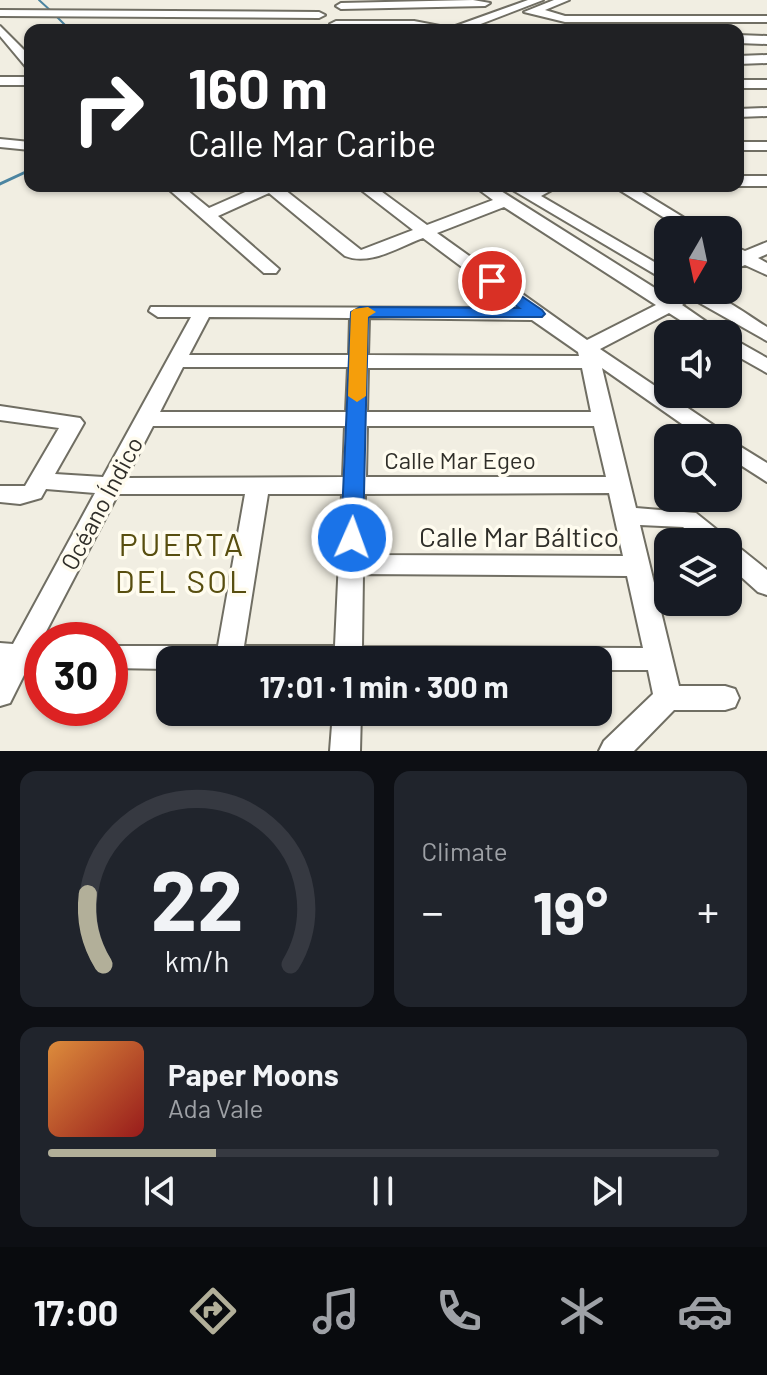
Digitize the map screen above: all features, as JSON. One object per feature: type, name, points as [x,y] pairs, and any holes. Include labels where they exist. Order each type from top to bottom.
[{"type":"street","points":[[491,24],[536,5],[564,0]]},
{"type":"street","points":[[341,6],[484,1],[484,24]]},
{"type":"street","points":[[536,5],[565,19],[685,13],[767,19]]},
{"type":"street","points":[[173,9],[187,24]]},
{"type":"street","points":[[0,13],[38,10],[60,14],[115,14],[173,9],[194,14],[319,15]]},
{"type":"street","points":[[38,10],[53,24]]},
{"type":"street","points":[[685,13],[693,24]]},
{"type":"street","points":[[60,14],[71,24]]},
{"type":"street","points":[[115,14],[127,24]]},
{"type":"street","points":[[194,14],[207,24]]},
{"type":"street","points":[[336,24],[414,24]]},
{"type":"street","points":[[0,29],[24,57]]},
{"type":"street","points":[[744,39],[767,40]]},
{"type":"street","points":[[744,60],[767,59]]},
{"type":"street","points":[[0,81],[24,81]]},
{"type":"street","points":[[744,84],[767,84]]},
{"type":"street","points":[[0,95],[24,95]]},
{"type":"street","points":[[744,113],[767,112]]},
{"type":"street","points":[[0,133],[24,135]]},
{"type":"street","points":[[0,143],[24,145]]},
{"type":"street","points":[[744,146],[767,146]]},
{"type":"street","points":[[744,181],[767,181]]},
{"type":"street","points":[[179,192],[270,269]]},
{"type":"street","points":[[207,215],[257,192]]},
{"type":"street","points":[[277,192],[351,252],[361,256],[516,194]]},
{"type":"street","points":[[372,192],[589,355],[695,424]]},
{"type":"street","points":[[631,192],[672,216]]},
{"type":"street","points":[[516,194],[654,269]]},
{"type":"street","points":[[516,194],[693,320]]},
{"type":"street","points":[[742,260],[767,247]]},
{"type":"street","points":[[742,264],[767,270]]},
{"type":"street","points":[[714,304],[767,335]]},
{"type":"street","points":[[176,361],[358,361],[589,355],[670,305]]},
{"type":"street","points":[[158,311],[536,314]]},
{"type":"street","name":"Océano Índico","points":[[0,694],[203,311]]},
{"type":"street","points":[[348,646],[360,312]]},
{"type":"street","points":[[742,351],[767,367]]},
{"type":"street","points":[[589,355],[668,698]]},
{"type":"street","points":[[0,413],[73,423],[33,492],[25,496],[0,494]]},
{"type":"street","points":[[146,419],[604,419]]},
{"type":"street","points":[[742,456],[767,474]]},
{"type":"street","name":"Calle Mar Egeo","points":[[40,481],[110,486],[619,485]]},
{"type":"street","points":[[231,646],[258,485]]},
{"type":"street","points":[[626,516],[688,519],[700,528]]},
{"type":"street","points":[[742,563],[767,585]]},
{"type":"street","name":"Calle Mar Báltico","points":[[351,564],[638,566]]},
{"type":"street","points":[[128,657],[156,657]]},
{"type":"street","points":[[612,659],[659,659]]},
{"type":"street","points":[[614,751],[668,698],[725,698]]},
{"type":"street","points":[[345,751],[346,726]]},
{"type":"waterway","points":[[39,0],[51,11]]},
{"type":"waterway","points":[[55,15],[64,24]]},
{"type":"waterway","points":[[0,184],[24,173]]},
{"type":"slow traffic","points":[[357,396],[360,312],[368,312]]},
{"type":"district","name":"PUERTA DEL SOL","points":[[182,562]]},
{"type":"route","points":[[352,538],[360,312],[536,314],[492,281]]}]
